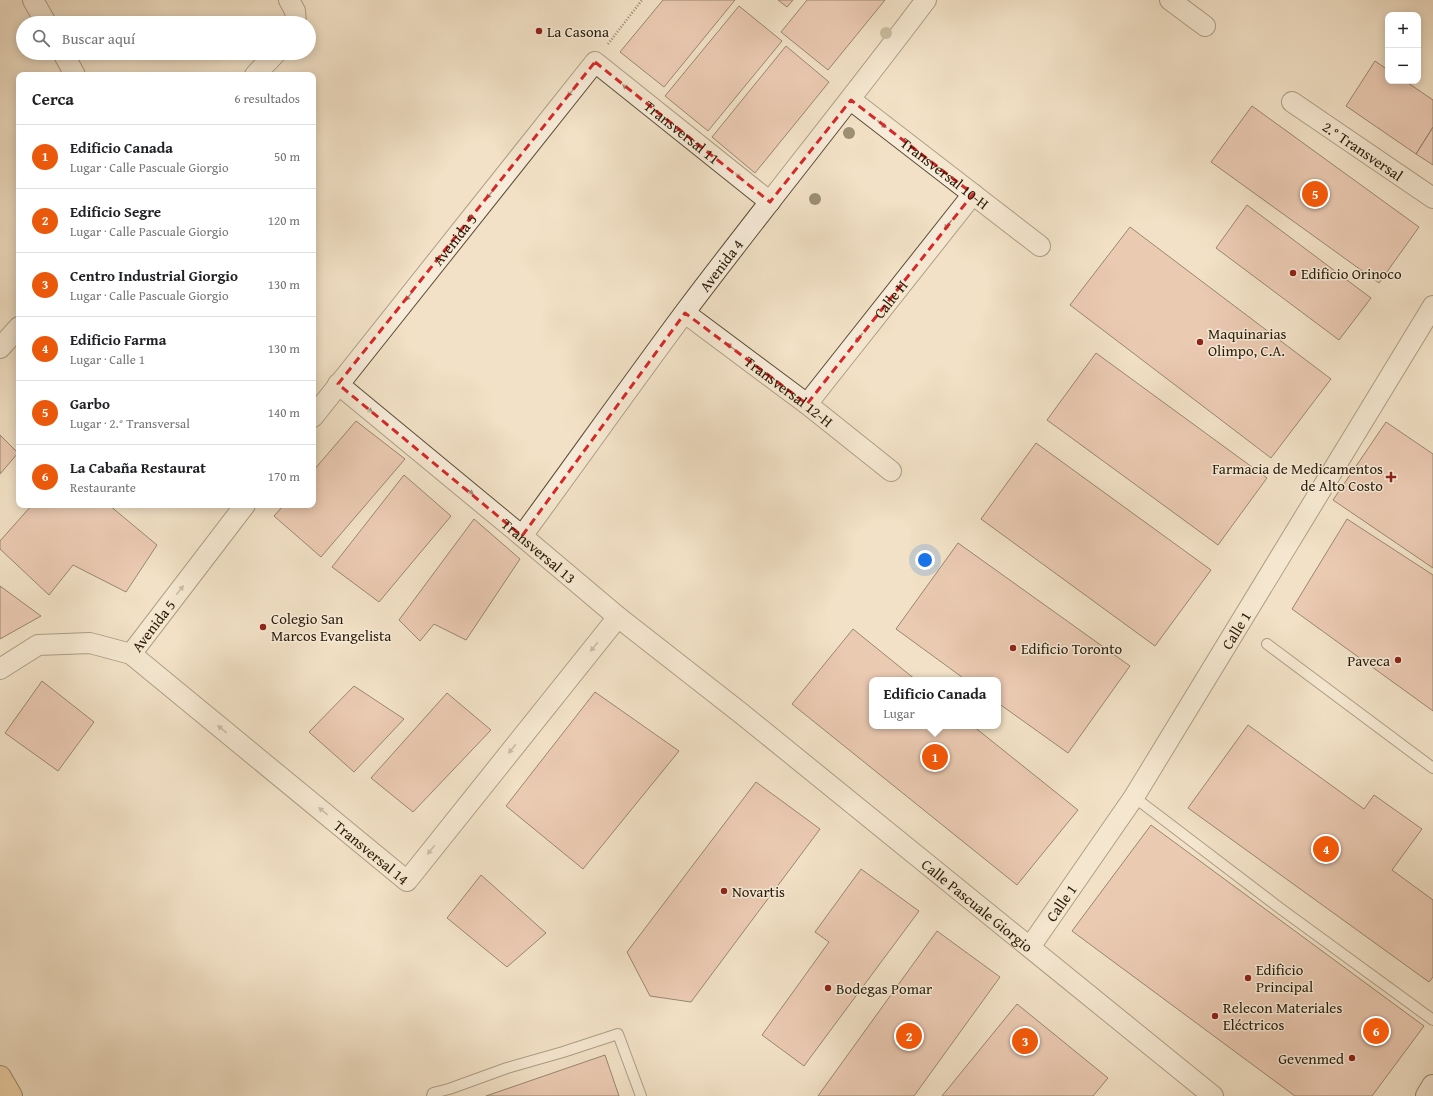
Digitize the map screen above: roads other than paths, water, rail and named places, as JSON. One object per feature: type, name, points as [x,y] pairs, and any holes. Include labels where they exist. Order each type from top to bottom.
[{"type":"highway","points":[[0,1077],[10,1096]]},
{"type":"main road","points":[[1427,1096],[1433,1086]]},
{"type":"street","points":[[33,0],[42,16]]},
{"type":"street","name":"Avenida 4","points":[[522,536],[685,313],[851,100],[926,0]]},
{"type":"street","points":[[1170,0],[1204,26]]},
{"type":"street","points":[[67,60],[73,72]]},
{"type":"street","points":[[258,72],[269,60]]},
{"type":"street","name":"Transversal 11","points":[[595,62],[770,202]]},
{"type":"street","name":"Avenida 5","points":[[316,413],[595,62]]},
{"type":"street","name":"Transversal 10-H","points":[[851,100],[1040,246]]},
{"type":"street","name":"2.° Transversal","points":[[1292,102],[1433,198]]},
{"type":"street","name":"Calle H","points":[[807,404],[973,194]]},
{"type":"street","name":"Calle 1","points":[[1030,947],[1134,797],[1433,306]]},
{"type":"street","name":"Transversal 12-H","points":[[685,313],[807,404],[891,471]]},
{"type":"street","points":[[0,348],[16,330]]},
{"type":"street","name":"Transversal 13","points":[[338,384],[618,617],[742,714]]},
{"type":"street","name":"Avenida 5","points":[[0,669],[38,645],[90,642],[131,654],[243,508]]},
{"type":"street","name":"Transversal 14","points":[[131,654],[407,881],[618,617]]},
{"type":"street","name":"Calle Pascuale Giorgio","points":[[742,714],[1213,1096]]},
{"type":"lane","points":[[1267,644],[1433,768]]},
{"type":"lane","points":[[1134,797],[1281,909],[1433,1020]]},
{"type":"lane","points":[[432,1096],[433,1093],[449,1089],[506,1068],[563,1052],[618,1034],[641,1096]]},
{"type":"place","name":"La Casona","points":[[539,31]]},
{"type":"place","name":"Garbo","points":[[1315,194]]},
{"type":"place","name":"Edificio Orinoco","points":[[1293,273]]},
{"type":"place","name":"Maquinarias Olimpo, C.A.","points":[[1200,342]]},
{"type":"place","name":"Farmacia de Medicamentos de Alto Costo","points":[[1391,477]]},
{"type":"place","name":"Colegio San Marcos Evangelista","points":[[263,627]]},
{"type":"place","name":"Edificio Toronto","points":[[1013,648]]},
{"type":"place","name":"Paveca","points":[[1398,660]]},
{"type":"place","name":"Edificio Canada","points":[[935,757]]},
{"type":"place","name":"Edificio Farma","points":[[1326,849]]},
{"type":"place","name":"Novartis","points":[[724,891]]},
{"type":"place","name":"Edificio Principal","points":[[1248,978]]},
{"type":"place","name":"Bodegas Pomar","points":[[828,988]]},
{"type":"place","name":"Relecon Materiales Eléctricos","points":[[1215,1016]]},
{"type":"place","name":"La Cabaña Restaurat","points":[[1376,1031]]},
{"type":"place","name":"Edificio Segre","points":[[909,1036]]},
{"type":"place","name":"Centro Industrial Giorgio","points":[[1025,1041]]},
{"type":"place","name":"Gevenmed","points":[[1352,1058]]}]
